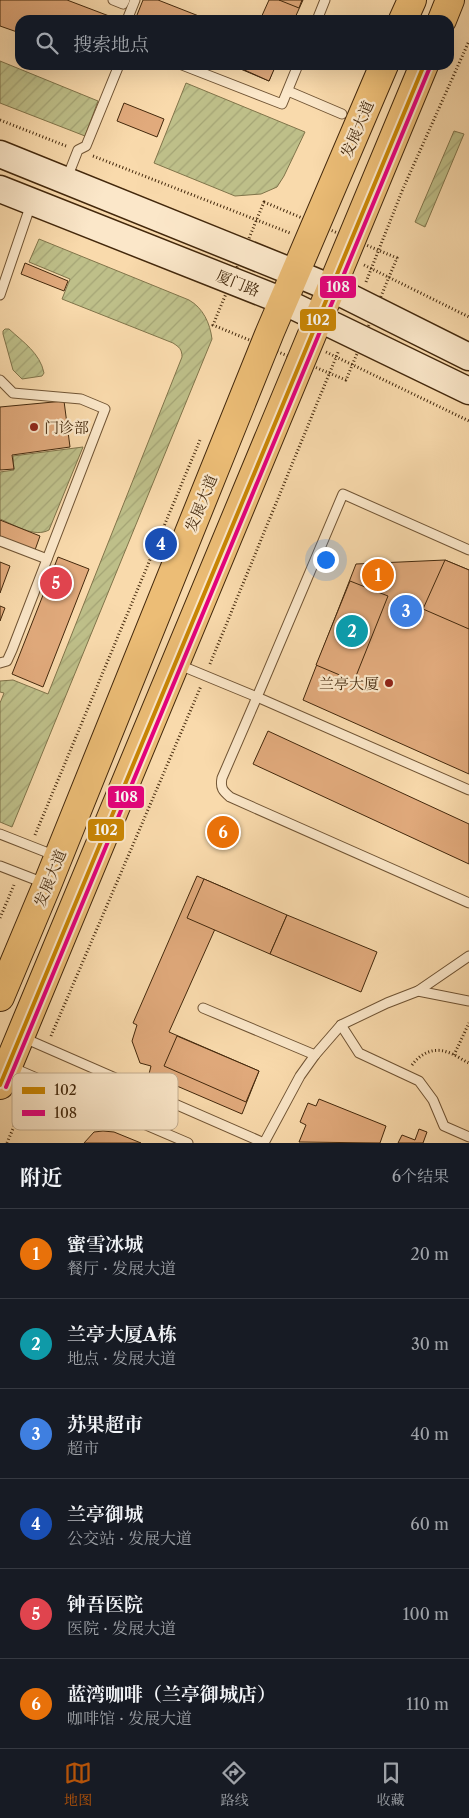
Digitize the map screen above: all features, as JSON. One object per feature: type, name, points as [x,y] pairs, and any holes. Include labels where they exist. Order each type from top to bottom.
[{"type":"main road","points":[[405,15],[412,0]]},
{"type":"main road","points":[[444,15],[450,0]]},
{"type":"main road","name":"发展大道","points":[[0,997],[308,240],[382,70]]},
{"type":"main road","points":[[4,1075],[317,318],[422,70]]},
{"type":"street","name":"厦门路","points":[[0,154],[331,288],[469,356]]},
{"type":"street","name":"厦门路","points":[[0,189],[283,301],[469,391]]},
{"type":"lane","points":[[113,0],[123,4],[125,0]]},
{"type":"lane","points":[[129,15],[134,0]]},
{"type":"lane","points":[[319,15],[325,0]]},
{"type":"lane","points":[[66,181],[78,150],[86,146],[117,70]]},
{"type":"lane","points":[[195,70],[282,104],[296,70]]},
{"type":"lane","points":[[288,91],[342,114]]},
{"type":"lane","points":[[0,295],[32,201]]},
{"type":"lane","points":[[0,380],[13,393],[81,399],[105,409],[12,650],[7,661],[0,663]]},
{"type":"lane","points":[[469,550],[343,494],[222,778],[221,785],[223,791],[230,797],[469,903]]},
{"type":"lane","points":[[0,540],[47,559]]},
{"type":"lane","points":[[175,663],[469,790]]},
{"type":"lane","points":[[0,834],[58,857]]},
{"type":"lane","points":[[0,866],[47,885]]},
{"type":"lane","points":[[178,1106],[264,1143],[300,1076],[341,1025],[387,1003],[418,991],[469,956]]},
{"type":"lane","points":[[418,991],[469,1001]]},
{"type":"lane","points":[[204,1008],[315,1055]]},
{"type":"lane","points":[[341,1025],[359,1053],[419,1082],[433,1100],[444,1126],[469,1137]]},
{"type":"lane","points":[[20,1036],[103,1073]]},
{"type":"lane","points":[[157,1130],[188,1143]]},
{"type":"path","points":[[358,302],[402,191],[469,41]]},
{"type":"path","points":[[0,120],[308,240]]},
{"type":"path","points":[[345,255],[469,317]]},
{"type":"path","points":[[215,295],[232,302]]},
{"type":"path","points":[[46,1048],[206,675],[346,332]]},
{"type":"path","points":[[307,343],[469,421]]},
{"type":"path","points":[[454,1055],[469,1023]]},
{"type":"path","points":[[404,1075],[419,1056],[434,1050],[448,1052],[469,1064]]},
{"type":"path","points":[[7,1143],[12,1130]]},
{"type":"green space","points":[[0,61],[15,67],[15,70],[22,70],[98,101],[85,136],[0,103]]},
{"type":"green space","points":[[186,83],[305,132],[277,187],[261,194],[235,196],[154,163]]},
{"type":"green space","points":[[454,131],[464,134],[425,227],[415,222]]},
{"type":"green space","points":[[39,239],[189,300],[205,316],[210,327],[212,339],[12,827],[0,822],[0,703],[4,693],[0,692],[0,681],[13,680],[48,694],[182,357],[180,348],[173,343],[62,299],[70,279],[29,262]]},
{"type":"green space","points":[[5,329],[9,329],[35,354],[42,366],[44,373],[42,376],[22,379],[13,370],[3,334]]},
{"type":"green space","points":[[83,447],[49,530],[31,532],[0,519],[0,472],[14,470],[13,456]]},
{"type":"building","points":[[0,0],[67,0],[106,15],[15,15],[15,31],[0,26]]},
{"type":"building","points":[[143,0],[158,0],[196,15],[137,15]]},
{"type":"building","points":[[269,0],[303,0],[296,15],[262,15]]},
{"type":"building","points":[[279,0],[302,0],[299,8]]},
{"type":"building","points":[[243,70],[273,70],[269,81]]},
{"type":"building","points":[[244,70],[274,70],[269,81]]},
{"type":"building","points":[[124,103],[164,119],[157,137],[117,121]]},
{"type":"building","points":[[25,263],[68,281],[64,291],[21,274]]},
{"type":"building","name":"门诊部","points":[[64,401],[70,447],[12,455],[14,469],[0,470],[0,407]]},
{"type":"building","points":[[0,520],[40,536],[35,550],[0,536]]},
{"type":"building","points":[[58,557],[89,569],[43,687],[12,674]]},
{"type":"building","name":"兰亭大厦","points":[[445,560],[469,570],[469,774],[303,700],[356,564]]},
{"type":"building","points":[[445,560],[469,570],[469,629],[423,609]]},
{"type":"building","points":[[0,562],[10,566],[0,593]]},
{"type":"building","points":[[350,581],[388,596],[354,681],[316,665]]},
{"type":"building","points":[[0,606],[5,608],[0,621]]},
{"type":"building","points":[[268,731],[469,824],[469,864],[253,764]]},
{"type":"building","points":[[197,876],[232,891],[169,1032],[259,1071],[242,1114],[178,1086],[178,1073],[149,1073],[151,1066],[140,1063],[132,1041],[137,1025],[133,1023]]},
{"type":"building","points":[[204,879],[287,915],[270,954],[187,918]]},
{"type":"building","points":[[287,915],[377,952],[361,992],[270,954]]},
{"type":"building","points":[[177,1036],[259,1071],[246,1102],[164,1066]]},
{"type":"building","points":[[319,1099],[386,1126],[380,1143],[299,1142],[306,1125],[300,1122],[308,1103],[316,1106]]},
{"type":"building","points":[[419,1129],[427,1132],[423,1143],[398,1143],[402,1135],[415,1140]]},
{"type":"building","points":[[94,1132],[114,1132],[141,1143],[84,1143]]},
{"type":"transit line","name":"102","points":[[0,1085],[422,70]]},
{"type":"transit line","name":"108","points":[[6,1087],[429,70]]},
{"type":"place","name":"门诊部","points":[[34,427]]},
{"type":"place","name":"兰亭御城","points":[[161,544]]},
{"type":"place","name":"蜜雪冰城","points":[[378,575]]},
{"type":"place","name":"钟吾医院","points":[[56,583]]},
{"type":"place","name":"苏果超市","points":[[406,611]]},
{"type":"place","name":"兰亭大厦A栋","points":[[352,631]]},
{"type":"place","name":"兰亭大厦","points":[[389,683]]},
{"type":"place","name":"蓝湾咖啡（兰亭御城店）","points":[[223,832]]}]
